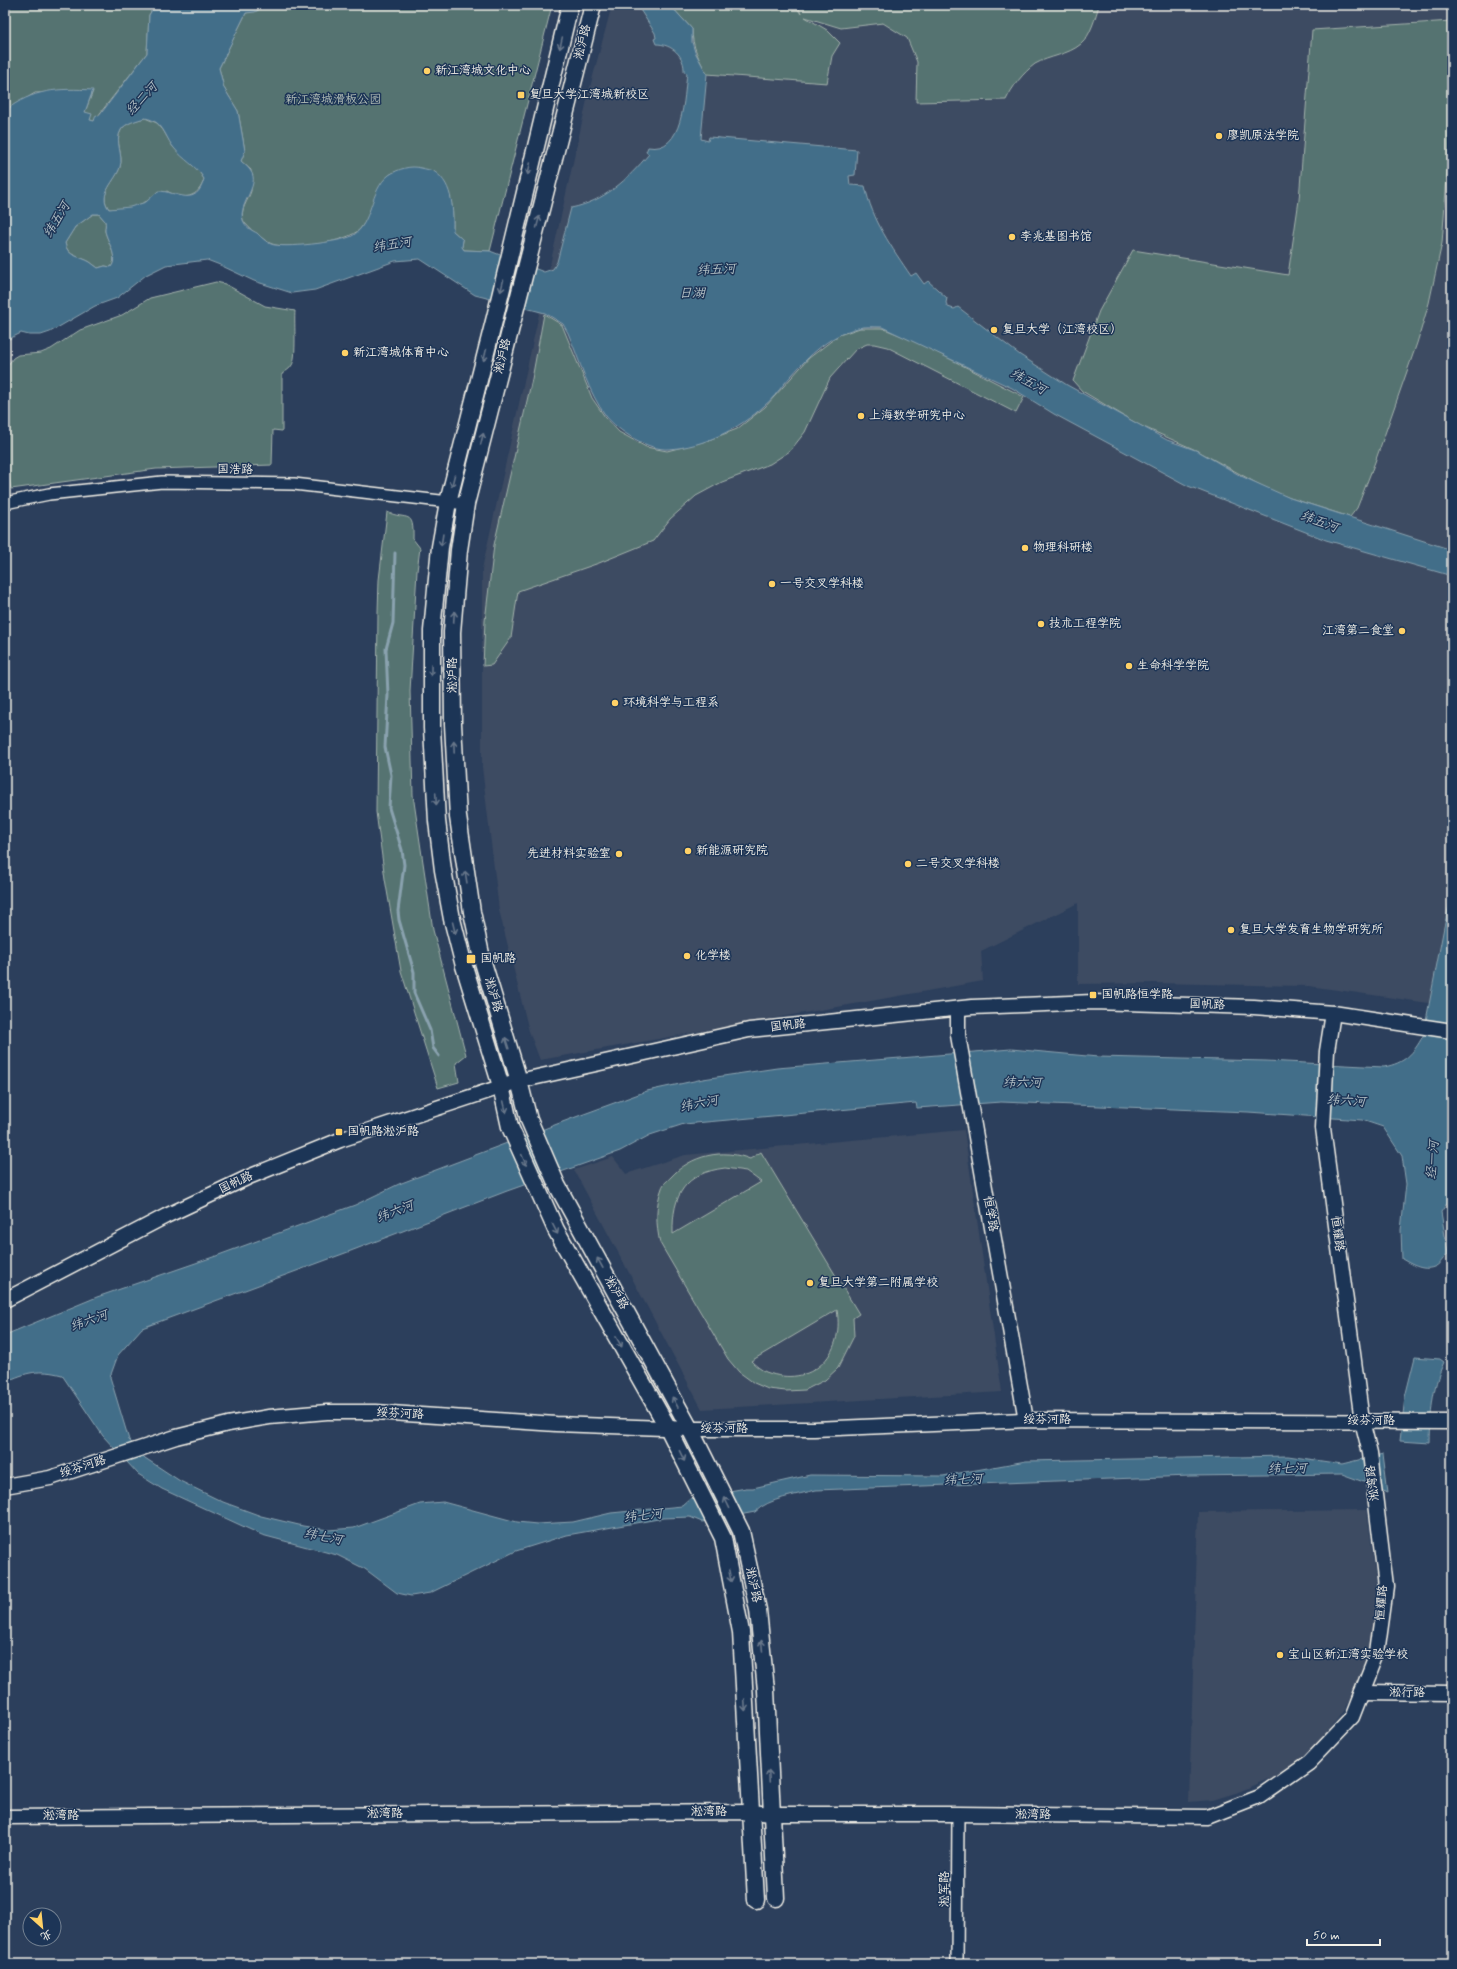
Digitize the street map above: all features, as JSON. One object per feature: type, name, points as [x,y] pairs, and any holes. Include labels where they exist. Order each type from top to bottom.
[{"type":"main road","name":"淞沪路","points":[[570,5],[495,317],[448,502],[440,547],[432,631],[432,728],[437,821],[443,870],[452,919],[464,966],[501,1086],[510,1127],[538,1193],[556,1230],[668,1428],[723,1538],[741,1632],[756,1900]]},
{"type":"main road","name":"淞沪路","points":[[593,5],[466,504],[459,550],[452,632],[453,724],[458,817],[472,912],[482,959],[519,1080],[529,1120],[557,1185],[690,1429],[742,1531],[758,1610],[766,1690],[776,1898]]},
{"type":"street","name":"国浩路","points":[[5,503],[49,494],[162,482],[294,484],[466,504]]},
{"type":"street","name":"国帆路","points":[[5,1300],[166,1216],[251,1176],[340,1140],[519,1080],[749,1030],[958,1009],[1093,1002],[1254,1007],[1333,1013],[1452,1031]]},
{"type":"street","name":"恒学路","points":[[958,1009],[958,1035],[1026,1420]]},
{"type":"street","name":"恒耀路","points":[[1333,1013],[1327,1065],[1323,1128],[1362,1421],[1370,1453]]},
{"type":"street","name":"绥芬河路","points":[[5,1486],[50,1478],[146,1446],[228,1424],[269,1417],[327,1412],[376,1412],[556,1424],[690,1429],[814,1429],[1026,1420],[1452,1422]]},
{"type":"street","name":"淞湾路","points":[[1370,1453],[1377,1512]]},
{"type":"street","name":"恒耀路","points":[[1362,1692],[1377,1652],[1386,1587],[1377,1512]]},
{"type":"street","name":"淞湾路","points":[[5,1817],[751,1812],[771,1814],[958,1814],[1208,1817],[1259,1797],[1309,1762],[1352,1717],[1362,1692]]},
{"type":"street","name":"淞行路","points":[[1362,1692],[1452,1693]]},
{"type":"street","name":"淞军路","points":[[957,1964],[958,1814]]},
{"type":"shaded area","name":"复旦大学（江湾校区）","points":[[612,5],[1452,5],[1452,934],[1436,1004],[1309,986],[1155,983],[1078,984],[1078,903],[981,951],[983,981],[540,1060],[529,1031],[499,910],[482,767],[482,569],[589,91]]},
{"type":"shaded area","name":"复旦大学第二附属学校","points":[[964,1130],[1002,1392],[702,1409],[574,1170],[613,1157],[626,1174],[685,1155]]},
{"type":"shaded area","name":"宝山区新江湾实验学校","points":[[1367,1510],[1376,1582],[1375,1613],[1371,1643],[1365,1666],[1355,1692],[1321,1740],[1298,1760],[1273,1777],[1235,1793],[1213,1800],[1189,1802],[1198,1512]]},
{"type":"green space","points":[[5,5],[155,5],[149,15],[147,53],[94,121],[90,120],[85,112],[93,91],[35,93],[5,111]]},
{"type":"green space","name":"新江湾城滑板公园","points":[[267,5],[552,5],[490,251],[464,250],[462,247],[463,240],[453,231],[453,214],[449,192],[435,172],[405,170],[388,176],[379,188],[368,216],[360,229],[343,238],[304,246],[280,246],[269,243],[256,234],[245,223],[242,216],[251,191],[251,170],[241,161],[245,151],[238,111],[224,88],[219,68],[246,13],[255,11]]},
{"type":"green space","points":[[670,5],[795,5],[801,14],[798,5],[1099,5],[1092,26],[1084,41],[1070,51],[1035,64],[1018,80],[1006,100],[916,102],[917,62],[907,38],[883,23],[841,28],[805,17],[827,30],[840,43],[832,56],[827,83],[707,74],[695,47],[692,29]]},
{"type":"green space","points":[[1452,21],[1449,150],[1442,243],[1429,303],[1417,343],[1375,462],[1357,508],[1350,517],[1269,490],[1198,451],[1139,425],[1082,391],[1073,381],[1099,311],[1133,250],[1288,275],[1299,200],[1312,30]]},
{"type":"green space","points":[[145,118],[157,123],[173,147],[198,170],[204,179],[202,185],[194,194],[190,196],[179,196],[167,191],[132,207],[124,209],[109,209],[105,198],[106,192],[118,172],[121,162],[118,139],[119,135],[125,125]]},
{"type":"green space","points":[[93,214],[99,214],[105,221],[105,231],[114,259],[111,267],[105,266],[98,268],[86,260],[74,256],[66,248],[65,243],[75,227]]},
{"type":"green space","points":[[216,282],[225,284],[265,306],[295,311],[294,361],[288,370],[282,374],[282,431],[273,430],[272,465],[156,469],[11,489],[9,479],[5,480],[5,369],[13,358],[18,355],[41,353],[51,349],[80,330],[122,315],[150,298]]},
{"type":"green space","points":[[544,314],[562,325],[592,398],[605,417],[619,432],[646,447],[667,451],[706,441],[737,429],[765,407],[809,358],[839,335],[860,328],[882,328],[917,342],[1024,397],[1016,413],[887,347],[867,344],[856,349],[830,378],[805,432],[790,451],[770,464],[722,482],[696,496],[670,519],[653,541],[599,563],[518,591],[511,638],[492,665],[483,666],[485,621],[494,545],[532,379]]},
{"type":"green space","points":[[387,512],[408,518],[410,520],[412,523],[413,539],[420,548],[417,571],[410,691],[413,795],[433,930],[466,1055],[456,1063],[459,1082],[438,1088],[401,971],[385,879],[376,812],[379,580]]},
{"type":"green space","points":[[761,1152],[859,1314],[853,1318],[854,1336],[838,1368],[825,1380],[805,1390],[786,1391],[768,1389],[754,1383],[739,1372],[728,1359],[660,1243],[657,1216],[658,1202],[664,1184],[679,1169],[698,1159],[718,1154],[729,1154],[750,1159]],"holes":[[[725,1168],[746,1171],[761,1182],[673,1234],[675,1208],[678,1197],[684,1188],[700,1175]],[[837,1310],[838,1326],[836,1341],[830,1354],[821,1364],[810,1372],[797,1376],[782,1376],[766,1372],[751,1361]]]},
{"type":"water","points":[[155,5],[267,5],[255,12],[246,13],[219,68],[224,88],[238,111],[245,151],[241,161],[249,169],[253,176],[253,183],[242,217],[247,227],[267,242],[287,246],[312,244],[352,236],[359,231],[364,224],[374,198],[383,181],[396,171],[409,167],[417,167],[435,172],[446,184],[451,199],[453,231],[463,240],[462,247],[464,250],[490,251],[544,272],[553,269],[557,262],[571,208],[583,205],[605,195],[624,181],[649,154],[646,152],[648,147],[660,147],[669,142],[675,133],[683,108],[687,73],[684,72],[684,66],[680,56],[676,52],[667,46],[656,44],[654,39],[656,38],[655,33],[637,5],[670,5],[692,29],[692,42],[695,52],[707,74],[701,139],[708,141],[709,137],[857,150],[855,175],[849,176],[850,185],[865,186],[872,210],[878,222],[890,244],[911,276],[916,273],[924,284],[928,281],[947,298],[946,303],[948,307],[954,309],[958,307],[1020,355],[1067,385],[1167,440],[1198,451],[1241,476],[1290,498],[1452,550],[1452,576],[1326,540],[1188,486],[1054,414],[1012,388],[882,327],[861,327],[836,337],[808,358],[770,401],[743,422],[707,441],[682,448],[669,449],[652,447],[634,439],[611,422],[600,407],[589,387],[563,324],[545,313],[475,295],[420,259],[395,261],[315,290],[292,293],[254,281],[207,260],[166,265],[146,275],[117,298],[95,306],[50,332],[41,335],[21,333],[5,341],[5,111],[25,98],[36,94],[69,89],[93,90],[85,112],[92,114],[90,120],[94,121],[96,115],[99,116],[147,53],[149,15]],"holes":[[[145,118],[153,120],[160,125],[174,148],[201,174],[204,179],[201,188],[196,194],[191,196],[158,191],[146,202],[130,207],[109,209],[105,198],[106,193],[118,172],[121,162],[118,139],[119,135],[125,125]],[[93,214],[99,214],[105,221],[105,231],[114,259],[111,267],[105,266],[98,268],[90,262],[74,256],[66,248],[65,243],[75,227]]]},
{"type":"water","points":[[1452,892],[1452,1196],[1441,1212],[1448,1254],[1438,1265],[1432,1268],[1419,1267],[1402,1259],[1401,1230],[1406,1184],[1402,1156],[1383,1127],[1362,1120],[1248,1112],[1001,1102],[917,1108],[916,1103],[684,1124],[650,1135],[620,1151],[507,1191],[348,1252],[142,1328],[118,1355],[110,1377],[129,1440],[145,1458],[180,1481],[223,1502],[261,1516],[328,1530],[354,1528],[420,1504],[443,1502],[517,1522],[537,1524],[573,1522],[611,1513],[682,1506],[691,1498],[753,1488],[810,1475],[943,1476],[1026,1461],[1288,1456],[1342,1464],[1383,1454],[1388,1493],[1342,1474],[1190,1476],[816,1490],[775,1500],[761,1507],[755,1512],[702,1522],[690,1517],[664,1518],[567,1535],[516,1551],[430,1593],[411,1596],[397,1593],[365,1569],[337,1555],[262,1535],[162,1489],[138,1474],[103,1436],[62,1375],[46,1372],[33,1372],[5,1382],[5,1335],[97,1297],[216,1256],[355,1205],[399,1184],[647,1091],[703,1079],[777,1068],[1011,1049],[1098,1057],[1266,1061],[1384,1067],[1398,1063],[1412,1053],[1423,1036]]},
{"type":"water","points":[[1415,1357],[1440,1359],[1444,1362],[1434,1392],[1431,1411],[1430,1443],[1400,1441],[1405,1397]]},
{"type":"waterway","points":[[395,553],[393,623],[386,649],[388,695],[385,747],[391,775],[389,808],[402,850],[404,865],[398,911],[399,920],[414,972],[414,993],[430,1030],[433,1048],[439,1056]]},
{"type":"place","name":"新江湾城文化中心","points":[[427,71]]},
{"type":"place","name":"复旦大学江湾城新校区","points":[[521,95]]},
{"type":"place","name":"廖凯原法学院","points":[[1219,136]]},
{"type":"place","name":"李兆基图书馆","points":[[1012,237]]},
{"type":"place","name":"复旦大学（江湾校区）","points":[[994,330]]},
{"type":"place","name":"新江湾城体育中心","points":[[345,353]]},
{"type":"place","name":"上海数学研究中心","points":[[861,416]]},
{"type":"place","name":"物理科研楼","points":[[1025,548]]},
{"type":"place","name":"一号交叉学科楼","points":[[772,584]]},
{"type":"place","name":"技术工程学院","points":[[1041,624]]},
{"type":"place","name":"江湾第二食堂","points":[[1402,631]]},
{"type":"place","name":"生命科学学院","points":[[1129,666]]},
{"type":"place","name":"环境科学与工程系","points":[[615,703]]},
{"type":"place","name":"新能源研究院","points":[[688,851]]},
{"type":"place","name":"先进材料实验室","points":[[619,854]]},
{"type":"place","name":"二号交叉学科楼","points":[[908,864]]},
{"type":"place","name":"复旦大学发育生物学研究所","points":[[1231,930]]},
{"type":"place","name":"化学楼","points":[[687,956]]},
{"type":"place","name":"国帆路","points":[[471,959]]},
{"type":"place","name":"国帆路恒学路","points":[[1093,995]]},
{"type":"place","name":"国帆路淞沪路","points":[[339,1132]]},
{"type":"place","name":"复旦大学第二附属学校","points":[[810,1283]]},
{"type":"place","name":"宝山区新江湾实验学校","points":[[1280,1655]]},
{"type":"water label","name":"经二河","points":[[142,99]]},
{"type":"water label","name":"纬五河","points":[[57,220]]},
{"type":"water label","name":"纬五河","points":[[392,245]]},
{"type":"water label","name":"纬五河","points":[[716,270]]},
{"type":"water label","name":"日湖","points":[[692,293]]},
{"type":"water label","name":"纬五河","points":[[1028,382]]},
{"type":"water label","name":"纬五河","points":[[1319,522]]},
{"type":"water label","name":"纬六河","points":[[1022,1083]]},
{"type":"water label","name":"纬六河","points":[[1346,1101]]},
{"type":"water label","name":"纬六河","points":[[699,1104]]},
{"type":"water label","name":"经一河","points":[[1433,1160]]},
{"type":"water label","name":"纬六河","points":[[395,1212]]},
{"type":"water label","name":"纬六河","points":[[89,1321]]},
{"type":"water label","name":"纬七河","points":[[1287,1469]]},
{"type":"water label","name":"纬七河","points":[[963,1480]]},
{"type":"water label","name":"纬七河","points":[[643,1516]]},
{"type":"water label","name":"纬七河","points":[[323,1537]]}]
